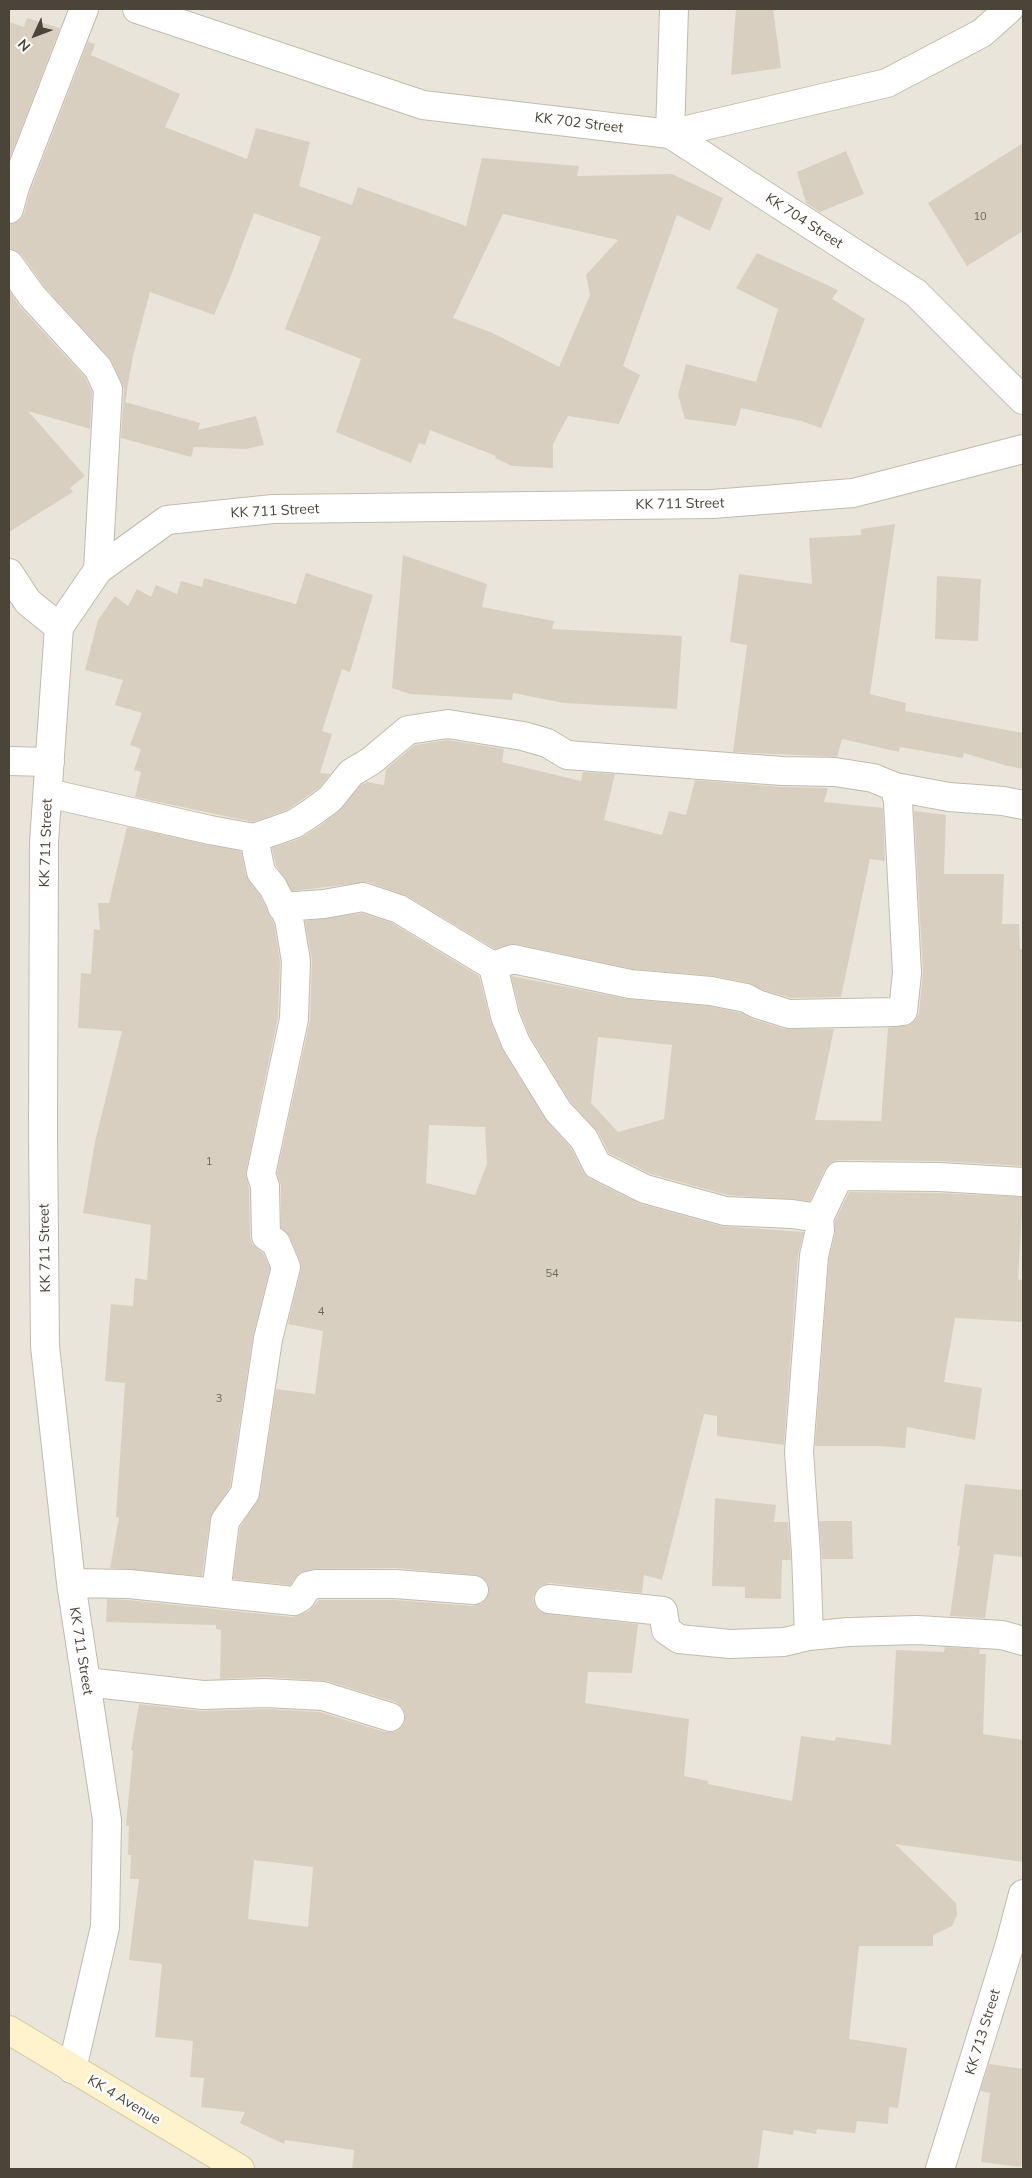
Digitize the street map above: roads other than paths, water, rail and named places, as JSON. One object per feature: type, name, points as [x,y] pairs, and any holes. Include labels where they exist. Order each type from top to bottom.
[{"type":"main road","name":"KK 4 Avenue","points":[[9,2030],[72,2070],[240,2169]]},
{"type":"street","points":[[9,209],[15,187],[84,9]]},
{"type":"street","name":"KK 702 Street","points":[[137,9],[423,105],[670,134],[887,83],[982,33],[1009,9]]},
{"type":"street","points":[[670,134],[674,9]]},
{"type":"street","name":"KK 704 Street","points":[[670,134],[916,293],[1023,400]]},
{"type":"street","points":[[9,264],[32,296],[98,368],[108,389],[98,570]]},
{"type":"street","name":"KK 711 Street","points":[[72,2070],[105,1927],[107,1820],[71,1582],[46,1346],[44,871],[59,627],[98,570],[167,520],[273,509],[712,504],[853,492],[1023,449]]},
{"type":"street","points":[[9,573],[28,602],[59,627]]},
{"type":"street","points":[[48,793],[210,830],[254,838],[294,824],[311,813],[330,799],[351,773],[372,761],[408,730],[448,724],[523,736],[548,743],[567,755],[782,771],[835,772],[873,778],[895,787],[949,797],[1003,801],[1023,805]]},
{"type":"street","points":[[9,761],[50,762]]},
{"type":"street","points":[[493,966],[512,959],[630,984],[711,991],[746,998],[757,1004],[789,1014],[903,1011],[907,973],[898,802],[895,787]]},
{"type":"street","points":[[216,1593],[225,1521],[245,1493],[268,1339],[286,1267],[276,1243],[266,1236],[265,1186],[261,1174],[294,1019],[296,961],[289,919],[273,887],[261,872],[254,838]]},
{"type":"street","points":[[282,907],[324,904],[363,897],[399,909],[493,966],[506,1016],[516,1043],[558,1111],[584,1139],[597,1165],[645,1189],[725,1211],[792,1214],[819,1218]]},
{"type":"street","points":[[809,1636],[806,1553],[799,1452],[814,1256],[820,1230],[819,1218],[839,1176],[939,1176],[1023,1182]]},
{"type":"street","points":[[71,1582],[129,1584],[294,1601],[300,1597],[308,1586],[317,1584],[395,1584],[474,1590]]},
{"type":"street","points":[[549,1599],[663,1611],[666,1630],[679,1638],[739,1643],[784,1642],[809,1636],[848,1632],[917,1630],[1002,1636],[1023,1641]]},
{"type":"street","points":[[86,1682],[203,1696],[266,1694],[323,1696],[390,1717]]},
{"type":"street","name":"KK 713 Street","points":[[940,2169],[1013,1972],[1023,1894]]}]
